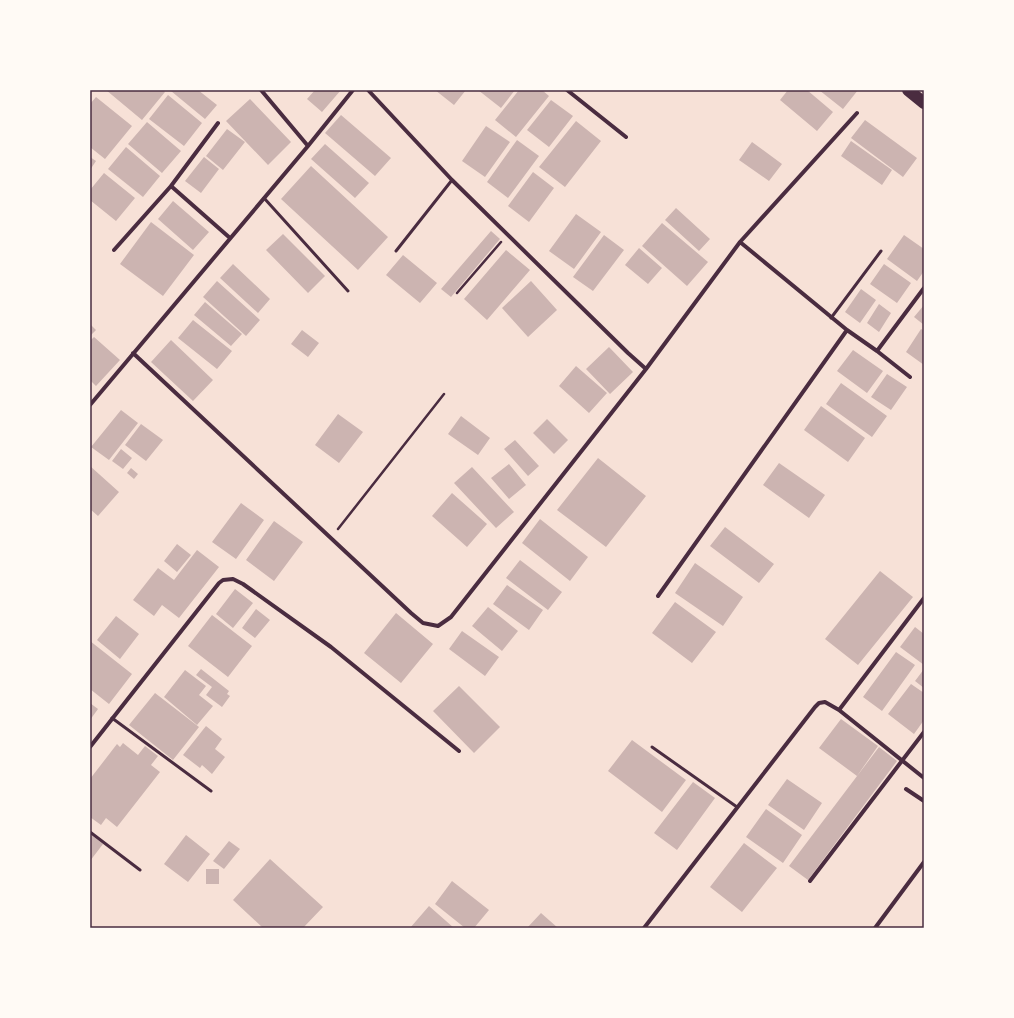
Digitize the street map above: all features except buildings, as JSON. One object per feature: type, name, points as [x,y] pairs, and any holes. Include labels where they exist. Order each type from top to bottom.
[{"type":"highway","points":[[908,90],[924,103]]},
{"type":"street","points":[[261,90],[308,146]]},
{"type":"street","points":[[90,405],[308,146],[353,90]]},
{"type":"street","points":[[368,90],[452,180],[628,353],[646,368]]},
{"type":"street","points":[[567,90],[626,137]]},
{"type":"street","points":[[134,353],[331,539],[423,623],[438,626],[451,617],[646,368],[740,242],[857,113]]},
{"type":"street","points":[[114,250],[171,186],[218,123]]},
{"type":"street","points":[[171,186],[230,238]]},
{"type":"street","points":[[740,242],[831,318],[910,377]]},
{"type":"street","points":[[877,351],[924,288]]},
{"type":"street","points":[[658,596],[847,330]]},
{"type":"street","points":[[90,747],[219,583],[223,580],[233,580],[244,584],[331,647],[459,751]]},
{"type":"street","points":[[839,710],[924,598]]},
{"type":"street","points":[[644,928],[819,703],[825,702],[839,710],[924,778]]},
{"type":"street","points":[[810,881],[924,732]]},
{"type":"street","points":[[906,789],[924,801]]},
{"type":"street","points":[[875,928],[924,862]]},
{"type":"lane","points":[[396,251],[452,180]]},
{"type":"lane","points":[[264,198],[348,291]]},
{"type":"lane","points":[[831,318],[881,251]]},
{"type":"lane","points":[[112,718],[211,791]]},
{"type":"lane","points":[[652,747],[737,807]]},
{"type":"lane","points":[[90,832],[140,870]]},
{"type":"path","points":[[457,293],[508,235]]},
{"type":"path","points":[[331,539],[444,394]]}]
